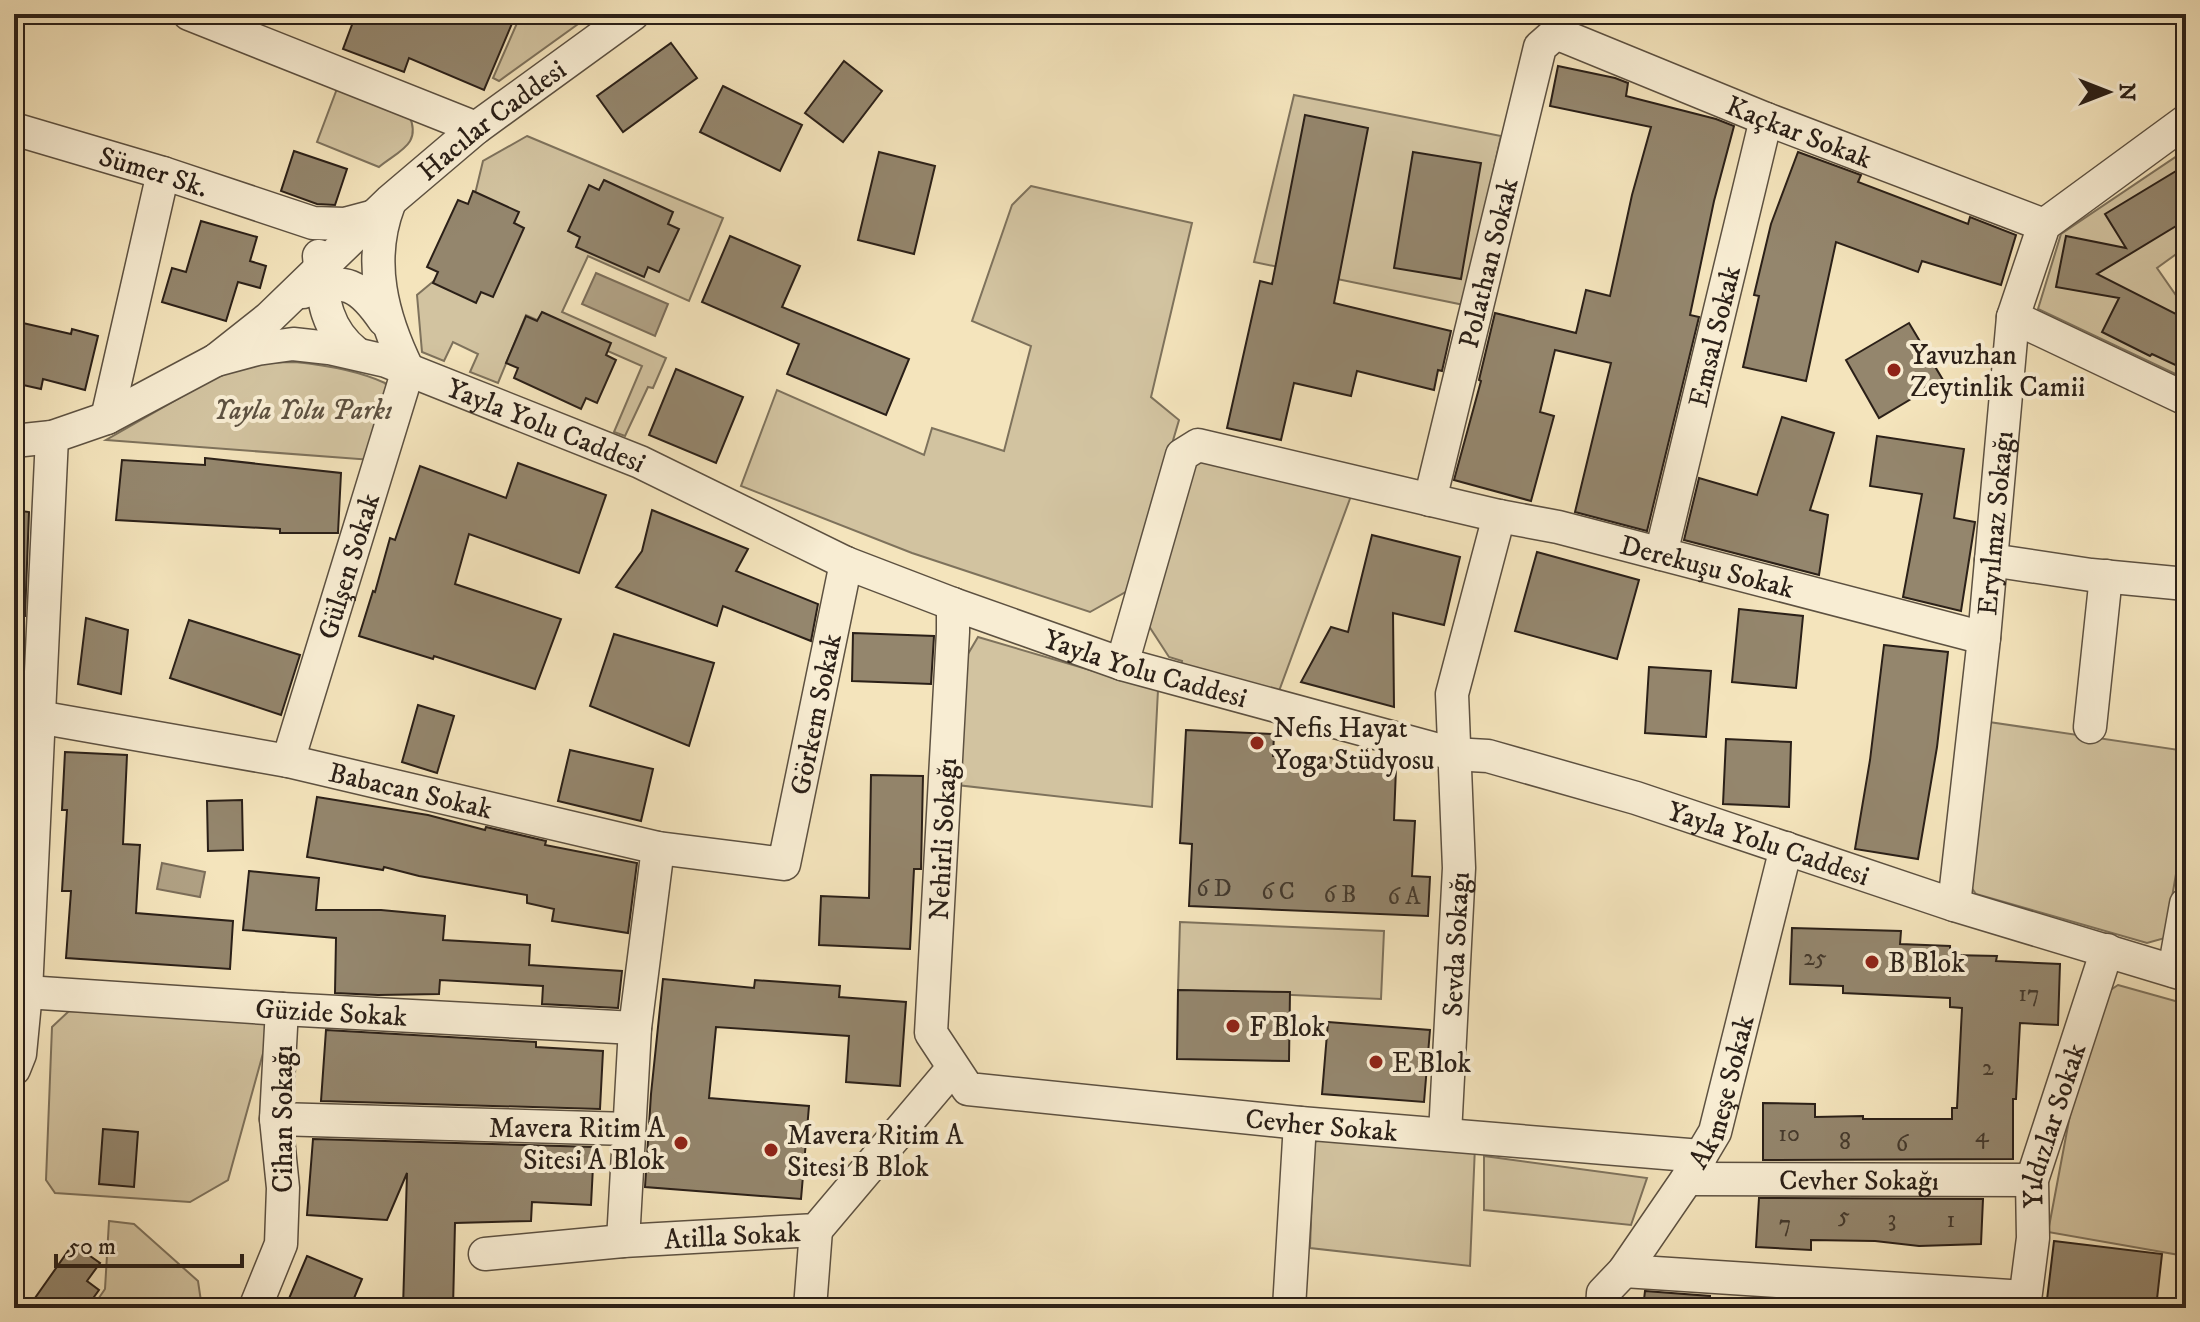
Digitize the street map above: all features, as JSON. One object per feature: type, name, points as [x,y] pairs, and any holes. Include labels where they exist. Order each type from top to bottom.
[{"type":"street","points":[[189,14],[243,23],[476,128]]},
{"type":"street","name":"Hacılar Caddesi","points":[[216,360],[310,284],[382,208],[476,128],[633,14]]},
{"type":"street","name":"Kaçkar Sokak","points":[[1556,33],[1766,119],[2044,225]]},
{"type":"street","name":"Polathan Sokak","points":[[1430,500],[1540,47],[1556,33]]},
{"type":"street","name":"Emsal Sokak","points":[[1661,554],[1766,119]]},
{"type":"street","points":[[2044,225],[2186,121]]},
{"type":"street","name":"Sümer Sk.","points":[[14,129],[163,173],[294,217],[345,224],[382,208]]},
{"type":"street","points":[[107,418],[163,173]]},
{"type":"street","points":[[382,208],[378,270],[388,326]]},
{"type":"street","points":[[294,217],[317,244],[310,284],[337,335],[356,353]]},
{"type":"street","name":"Eryılmaz Sokağı","points":[[1954,905],[1984,638],[2013,317],[2044,225]]},
{"type":"street","points":[[310,284],[336,284],[357,289],[367,296],[388,326],[408,370]]},
{"type":"street","points":[[2013,317],[2186,399]]},
{"type":"street","name":"Yayla Yolu Caddesi","points":[[216,360],[257,349],[293,344],[356,353],[408,370],[640,462],[846,563],[1122,664],[1453,754],[1488,756],[1636,798],[1954,905],[2180,973]]},
{"type":"street","points":[[14,441],[52,437],[107,418],[216,360]]},
{"type":"street","name":"Gülşen Sokak","points":[[288,761],[408,370]]},
{"type":"street","points":[[14,1069],[20,1054],[26,992],[52,437]]},
{"type":"street","name":"Derekuşu Sokak","points":[[1122,664],[1182,455],[1198,445],[1558,527],[1984,638]]},
{"type":"street","name":"Sevda Sokağı","points":[[1445,1134],[1459,868],[1452,694],[1499,516]]},
{"type":"street","points":[[1991,560],[2186,584]]},
{"type":"street","name":"Görkem Sokak","points":[[784,864],[846,563]]},
{"type":"street","points":[[2090,727],[2106,576]]},
{"type":"street","name":"Nehirli Sokağı","points":[[953,604],[931,1033],[953,1068]]},
{"type":"street","name":"Babacan Sokak","points":[[38,717],[288,761],[658,848],[784,864]]},
{"type":"street","points":[[623,1241],[635,1028],[658,848]]},
{"type":"street","name":"Akmeşe Sokak","points":[[1602,1308],[1603,1293],[1624,1271],[1715,1132],[1786,848]]},
{"type":"street","points":[[2180,973],[2186,904]]},
{"type":"street","name":"Yıldızlar Sokak","points":[[2025,1302],[2033,1238],[2032,1180],[2107,950]]},
{"type":"street","name":"Güzide Sokak","points":[[26,992],[635,1028]]},
{"type":"street","name":"Cihan Sokağı","points":[[255,1308],[281,1244],[283,1188],[276,1119],[282,1009]]},
{"type":"street","name":"Cevher Sokak","points":[[953,1068],[968,1089],[1300,1123],[1445,1134],[1694,1167]]},
{"type":"street","name":"Atilla Sokak","points":[[485,1254],[623,1241],[816,1230],[953,1068]]},
{"type":"street","points":[[276,1119],[629,1129]]},
{"type":"street","points":[[1289,1308],[1300,1123]]},
{"type":"street","name":"Cevher Sokağı","points":[[1694,1167],[2032,1180]]},
{"type":"street","points":[[810,1308],[816,1230]]},
{"type":"street","points":[[1624,1271],[2025,1302]]},
{"type":"green space","points":[[521,14],[592,14],[499,81],[493,78]]},
{"type":"green space","points":[[338,86],[409,115],[413,133],[407,146],[379,167],[317,142]]},
{"type":"green space","points":[[1294,95],[1501,136],[1464,305],[1254,262]]},
{"type":"green space","points":[[527,136],[723,218],[689,301],[588,256],[562,312],[666,358],[653,388],[648,387],[625,436],[614,432],[642,366],[526,315],[498,383],[470,372],[478,354],[453,342],[444,361],[422,352],[417,295],[435,280],[476,190],[483,161]]},
{"type":"green space","points":[[2186,150],[2186,247],[2157,268],[2182,304],[2186,302],[2186,379],[2038,309],[2061,234]]},
{"type":"green space","points":[[1031,186],[1192,223],[1151,397],[1179,420],[1129,590],[1090,612],[912,553],[741,486],[777,390],[924,455],[932,428],[1004,451],[1031,346],[972,321],[1012,205]]},
{"type":"green space","name":"Yayla Yolu Parkı","points":[[295,362],[341,369],[385,383],[389,391],[372,460],[106,440],[218,376],[253,363]]},
{"type":"green space","points":[[1211,458],[1351,496],[1279,691],[1181,668],[1182,661],[1169,657],[1145,620],[1190,467]]},
{"type":"green space","points":[[978,637],[1158,690],[1152,807],[957,785],[965,659]]},
{"type":"green space","points":[[1989,722],[2186,751],[2186,816],[2165,938],[2147,943],[1976,894],[1968,883]]},
{"type":"green space","points":[[1180,922],[1384,931],[1381,999],[1178,990]]},
{"type":"green space","points":[[2118,985],[2186,1004],[2185,1256],[2048,1232],[2073,1099],[2103,995]]},
{"type":"green space","points":[[69,1011],[260,1021],[270,1028],[228,1180],[190,1202],[55,1193],[46,1180],[52,1027]]},
{"type":"green space","points":[[1330,1138],[1475,1146],[1470,1266],[1310,1248],[1314,1142]]},
{"type":"green space","points":[[1484,1156],[1647,1178],[1631,1225],[1484,1210]]},
{"type":"green space","points":[[109,1221],[134,1224],[198,1281],[202,1308],[92,1308],[105,1289]]},
{"type":"shaded area","points":[[596,273],[668,304],[655,336],[582,304]]},
{"type":"shaded area","points":[[162,863],[205,872],[200,897],[157,889]]},
{"type":"building","points":[[356,14],[516,14],[484,90],[409,58],[404,72],[343,49]]},
{"type":"building","points":[[671,43],[697,78],[623,132],[597,96]]},
{"type":"building","points":[[844,61],[882,91],[843,142],[805,113]]},
{"type":"building","points":[[1558,66],[1615,78],[1628,83],[1626,96],[1734,126],[1714,201],[1690,315],[1699,317],[1647,531],[1575,512],[1611,363],[1555,350],[1540,412],[1554,416],[1531,501],[1454,480],[1481,381],[1495,313],[1576,333],[1586,290],[1610,296],[1632,195],[1651,127],[1550,106]]},
{"type":"building","points":[[723,86],[802,125],[780,171],[700,132]]},
{"type":"building","points":[[1305,115],[1368,128],[1334,303],[1451,331],[1442,371],[1438,370],[1434,390],[1357,371],[1351,396],[1294,383],[1281,440],[1227,428],[1260,281],[1272,284]]},
{"type":"building","points":[[294,151],[347,169],[335,205],[317,204],[281,191]]},
{"type":"building","points":[[879,152],[935,166],[914,254],[858,240]]},
{"type":"building","points":[[1413,152],[1481,163],[1461,279],[1394,268]]},
{"type":"building","points":[[1798,152],[1861,175],[1858,182],[1968,224],[1970,217],[2016,235],[2001,285],[1922,261],[1918,272],[1836,242],[1806,381],[1743,367],[1759,296],[1754,295],[1771,224]]},
{"type":"building","points":[[2186,165],[2186,220],[2097,274],[2186,319],[2186,370],[2102,332],[2119,298],[2056,287],[2066,236],[2126,248],[2105,214]]},
{"type":"building","points":[[604,180],[673,212],[668,224],[679,229],[659,272],[648,267],[644,277],[576,247],[580,237],[568,231],[589,185],[599,190]]},
{"type":"building","points":[[473,191],[519,212],[514,223],[524,228],[493,297],[481,292],[476,303],[433,283],[438,272],[427,267],[458,200],[468,204]]},
{"type":"building","points":[[201,221],[257,237],[250,261],[266,266],[260,288],[238,282],[226,321],[162,302],[172,268],[186,272]]},
{"type":"building","points":[[730,236],[800,266],[782,307],[909,359],[886,415],[787,374],[799,344],[702,302]]},
{"type":"building","points":[[542,312],[611,343],[606,355],[616,360],[597,403],[586,398],[581,409],[514,378],[518,368],[506,363],[526,316],[537,321]]},
{"type":"building","points":[[14,321],[71,334],[72,329],[98,336],[85,390],[43,379],[41,389],[14,383],[19,357],[14,356]]},
{"type":"building","name":"Yavuzhan Zeytinlik Camii","points":[[1909,323],[1943,380],[1879,418],[1846,360]]},
{"type":"building","points":[[676,369],[743,397],[716,463],[649,435]]},
{"type":"building","points":[[1782,417],[1834,433],[1810,510],[1828,515],[1819,575],[1684,540],[1699,478],[1757,495]]},
{"type":"building","points":[[1877,436],[1964,449],[1954,518],[1975,522],[1961,611],[1903,597],[1922,494],[1870,486]]},
{"type":"building","points":[[205,458],[341,473],[338,533],[280,533],[280,529],[116,520],[122,460],[205,465]]},
{"type":"building","points":[[518,463],[606,495],[579,573],[469,534],[455,584],[561,619],[535,689],[434,656],[433,659],[359,636],[390,538],[395,540],[420,466],[506,498]]},
{"type":"building","points":[[14,510],[29,512],[25,616],[14,616]]},
{"type":"building","points":[[652,510],[748,549],[736,571],[818,604],[811,641],[723,606],[717,626],[616,587],[642,551]]},
{"type":"building","points":[[1372,535],[1460,557],[1444,625],[1393,613],[1394,707],[1301,682],[1331,627],[1348,632]]},
{"type":"building","points":[[1537,552],[1639,580],[1617,659],[1515,631]]},
{"type":"building","points":[[1739,609],[1803,616],[1796,688],[1732,682]]},
{"type":"building","points":[[86,618],[128,630],[121,694],[78,684]]},
{"type":"building","points":[[189,620],[300,655],[281,715],[170,678]]},
{"type":"building","points":[[853,633],[934,636],[931,684],[852,681]]},
{"type":"building","points":[[614,634],[714,663],[689,746],[590,706]]},
{"type":"building","points":[[1884,645],[1948,652],[1937,747],[1918,859],[1855,849]]},
{"type":"building","points":[[1649,667],[1711,671],[1706,737],[1645,733]]},
{"type":"building","points":[[418,705],[454,716],[437,773],[402,762]]},
{"type":"building","points":[[1186,730],[1274,734],[1273,756],[1380,759],[1380,768],[1396,768],[1394,820],[1415,821],[1412,876],[1430,877],[1428,916],[1189,906],[1192,844],[1180,843]]},
{"type":"building","points":[[1726,739],[1791,742],[1789,807],[1723,804]]},
{"type":"building","points":[[570,750],[653,769],[641,821],[558,801]]},
{"type":"building","points":[[65,752],[127,755],[123,844],[140,845],[136,913],[233,921],[230,969],[66,958],[71,891],[62,891],[67,810],[62,810]]},
{"type":"building","points":[[871,775],[923,776],[921,869],[914,869],[910,949],[819,945],[821,896],[869,898]]},
{"type":"building","points":[[317,797],[428,815],[546,841],[545,845],[637,863],[628,933],[552,921],[554,909],[527,903],[527,895],[384,867],[383,870],[307,857]]},
{"type":"building","points":[[242,800],[243,850],[208,851],[207,801]]},
{"type":"building","points":[[249,871],[319,878],[316,910],[381,910],[445,916],[443,940],[530,945],[529,965],[622,971],[618,1008],[542,1004],[543,986],[440,980],[439,994],[335,993],[336,938],[243,930]]},
{"type":"building","points":[[1792,928],[1901,931],[1900,944],[1950,946],[1950,955],[1997,956],[1996,961],[2060,964],[2058,1025],[2020,1023],[2016,1099],[2013,1099],[2013,1159],[1763,1160],[1763,1103],[1815,1104],[1815,1117],[1863,1116],[1863,1119],[1952,1119],[1952,1108],[1957,1108],[1962,1008],[1950,1007],[1950,998],[1843,993],[1843,986],[1790,984]]},
{"type":"building","points":[[663,979],[754,988],[755,980],[840,986],[839,997],[906,1002],[900,1086],[846,1082],[849,1036],[716,1027],[709,1098],[809,1106],[801,1199],[645,1187]]},
{"type":"building","name":"F Blok","points":[[1178,990],[1290,992],[1289,1061],[1177,1059]]},
{"type":"building","name":"E Blok","points":[[1328,1022],[1430,1030],[1424,1102],[1322,1094]]},
{"type":"building","points":[[326,1030],[536,1042],[536,1047],[603,1051],[600,1109],[321,1101]]},
{"type":"building","points":[[103,1129],[138,1132],[134,1187],[99,1184]]},
{"type":"building","points":[[313,1139],[594,1147],[591,1205],[532,1202],[531,1221],[455,1223],[453,1308],[403,1308],[407,1173],[387,1220],[307,1215]]},
{"type":"building","points":[[1759,1198],[1983,1199],[1981,1244],[1919,1246],[1875,1241],[1811,1240],[1811,1250],[1756,1247]]},
{"type":"building","points":[[2054,1241],[2162,1254],[2156,1308],[2046,1308]]},
{"type":"building","points":[[73,1244],[100,1263],[87,1281],[99,1290],[86,1308],[50,1308],[35,1298]]},
{"type":"building","points":[[307,1256],[362,1279],[350,1308],[285,1308]]},
{"type":"building","points":[[1645,1291],[1710,1296],[1710,1308],[1643,1308]]},
{"type":"place","name":"Yavuzhan Zeytinlik Camii","points":[[1894,370]]},
{"type":"place","name":"Nefis Hayat Yoga Stüdyosu","points":[[1257,743]]},
{"type":"place","name":"B Blok","points":[[1872,962]]},
{"type":"place","name":"F Blok","points":[[1233,1026]]},
{"type":"place","name":"E Blok","points":[[1376,1062]]},
{"type":"place","name":"Mavera Ritim A Sitesi A Blok","points":[[681,1143]]},
{"type":"place","name":"Mavera Ritim A Sitesi B Blok","points":[[771,1150]]}]
